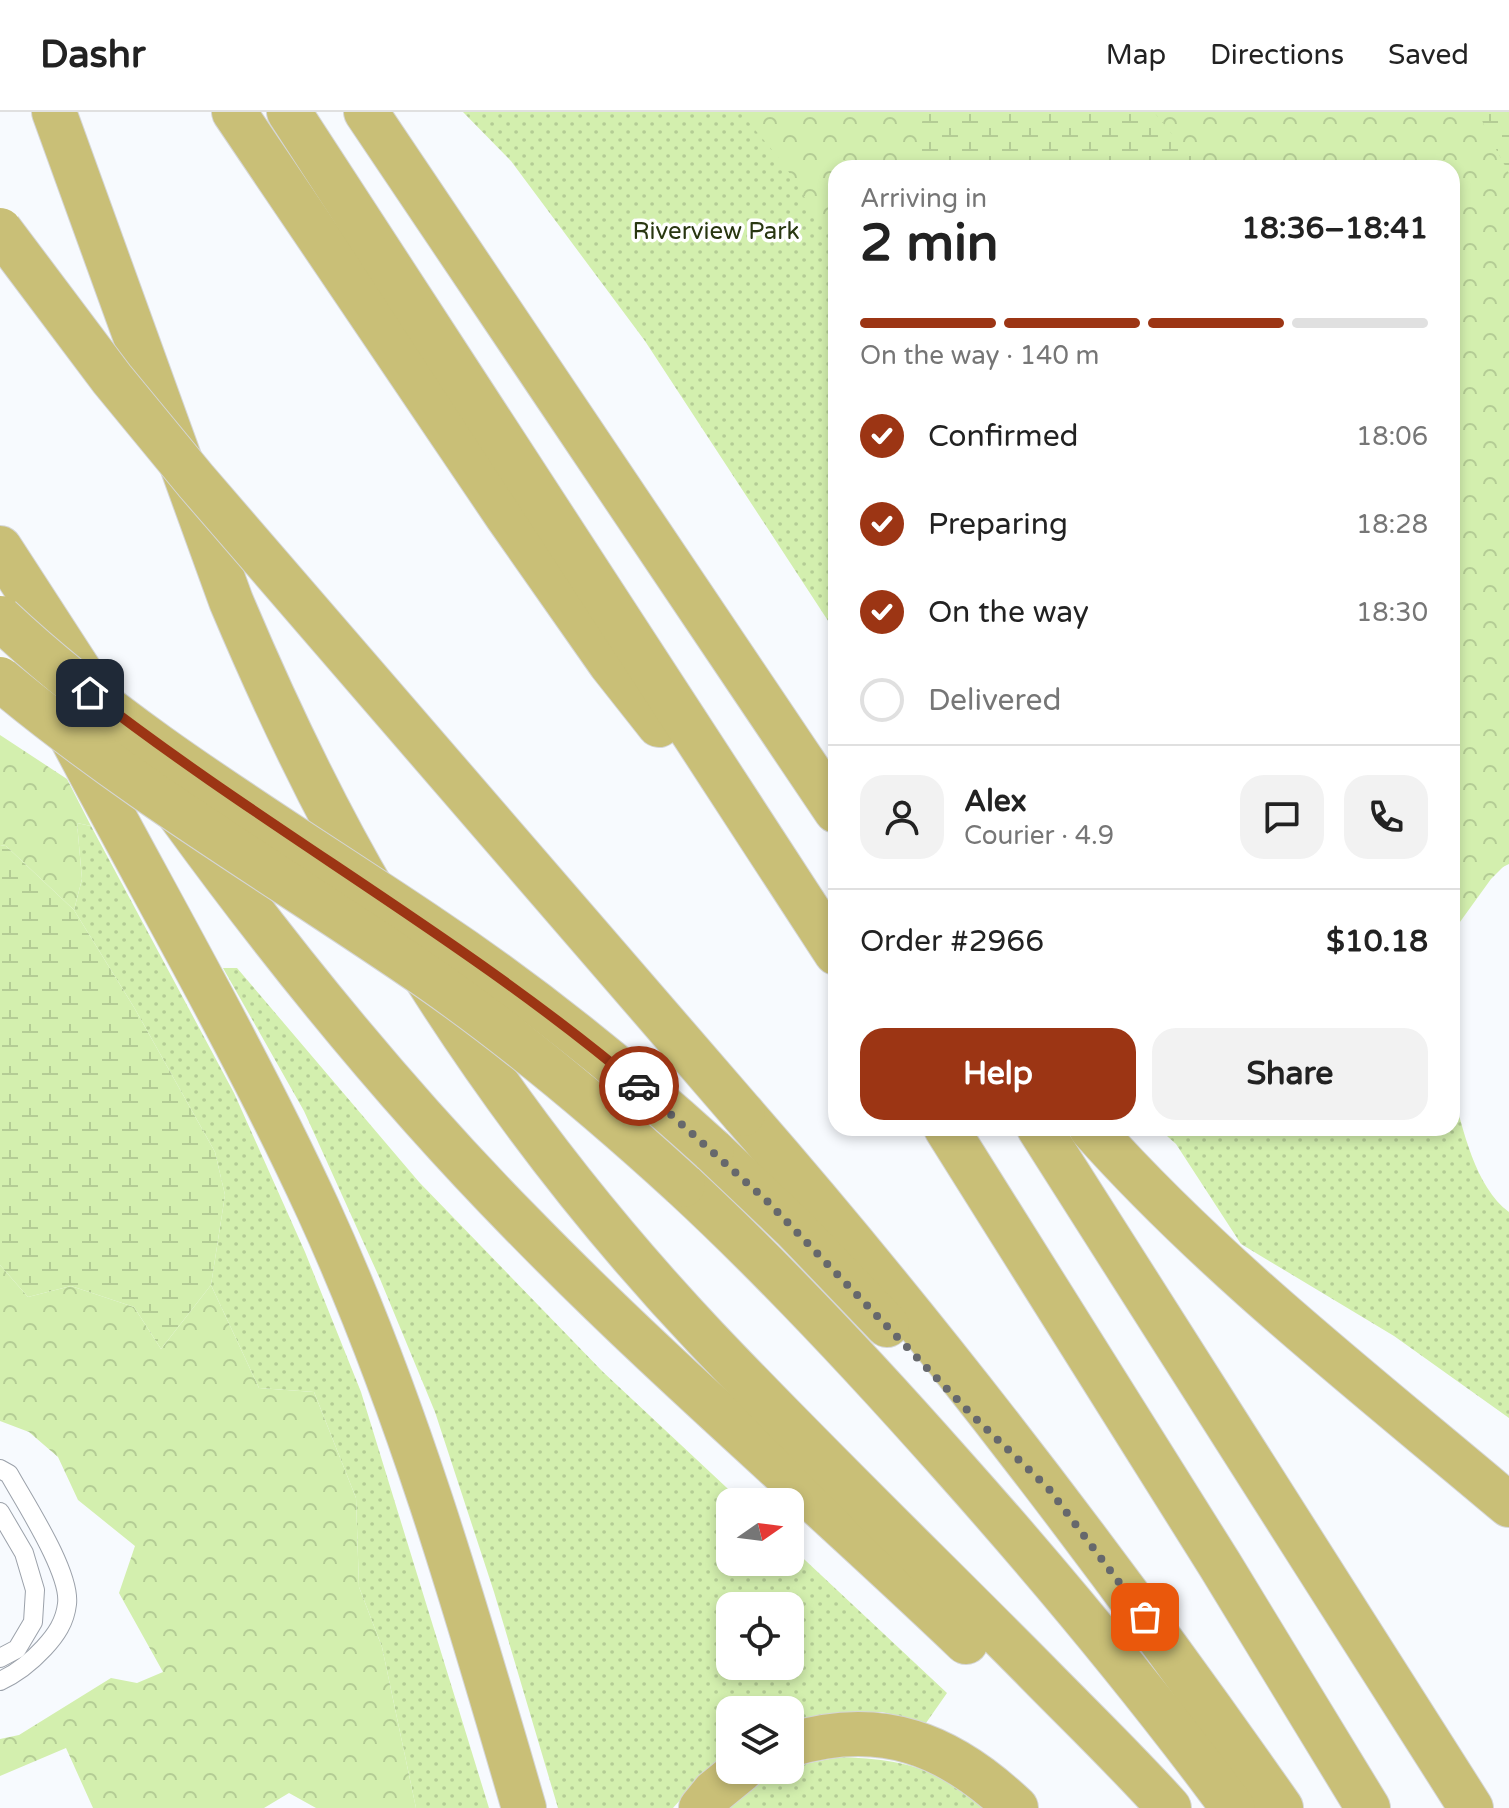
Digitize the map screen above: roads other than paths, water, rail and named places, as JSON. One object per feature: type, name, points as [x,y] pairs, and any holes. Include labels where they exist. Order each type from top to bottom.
[{"type":"highway","points":[[54,112],[243,631],[341,832],[392,924],[434,990],[540,1139],[662,1290],[795,1431],[1102,1737],[1169,1808]]},
{"type":"highway","points":[[234,112],[610,663],[695,770],[792,883]]},
{"type":"highway","points":[[289,112],[828,940]]},
{"type":"highway","points":[[366,112],[828,799]]},
{"type":"highway","points":[[0,230],[112,379],[196,481],[891,1287],[1145,1617],[1281,1808]]},
{"type":"highway","points":[[0,548],[106,712],[216,864],[327,1005],[461,1160],[574,1277],[951,1628],[1132,1808]]},
{"type":"highway","points":[[0,592],[60,715],[248,1065],[322,1219],[409,1434],[524,1808]]},
{"type":"highway","points":[[0,618],[66,674],[195,771],[435,930],[618,1068],[712,1150],[794,1228],[971,1414],[1049,1489]]},
{"type":"highway","points":[[0,679],[140,787],[456,998],[571,1087],[683,1185],[822,1321],[1011,1531],[1117,1658],[1233,1808]]},
{"type":"highway","points":[[0,708],[83,761],[140,787]]},
{"type":"highway","points":[[783,731],[828,776]]},
{"type":"highway","points":[[951,1136],[1368,1808]]},
{"type":"highway","points":[[1044,1136],[1471,1808]]},
{"type":"highway","points":[[1099,1136],[1167,1208],[1231,1268],[1509,1505]]},
{"type":"highway","points":[[804,1741],[848,1734],[883,1735],[913,1741],[967,1767],[1016,1808]]},
{"type":"highway","points":[[701,1808],[726,1784]]},
{"type":"lane","points":[[0,1469],[9,1474],[44,1537],[65,1584],[67,1603],[59,1632],[34,1659],[14,1675],[0,1681]]},
{"type":"lane","points":[[0,1512],[24,1553],[35,1590],[33,1622],[17,1649],[0,1658]]},
{"type":"park label","name":"Riverview Park","points":[[716,231]]}]
